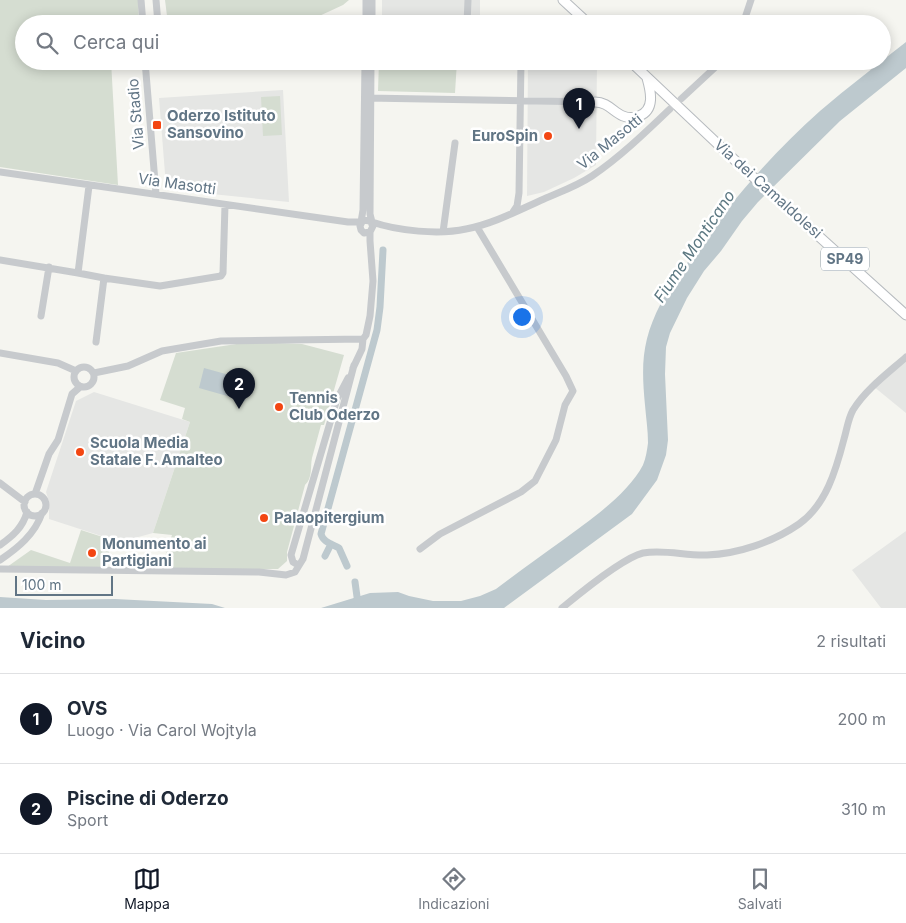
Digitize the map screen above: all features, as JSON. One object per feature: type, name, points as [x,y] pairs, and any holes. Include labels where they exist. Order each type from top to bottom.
[{"type":"main road","points":[[563,0],[579,15]]},
{"type":"main road","name":"Via dei Camaldolesi","points":[[639,70],[906,315]]},
{"type":"main road","points":[[596,102],[608,105],[624,117],[634,118],[642,115],[648,110],[650,103],[651,95],[647,78]]},
{"type":"street","points":[[141,0],[142,15]]},
{"type":"street","points":[[156,0],[157,15]]},
{"type":"street","points":[[366,0],[367,15]]},
{"type":"street","points":[[369,15],[372,0]]},
{"type":"street","points":[[468,0],[468,15]]},
{"type":"street","points":[[746,15],[751,0]]},
{"type":"street","name":"Via Stadio","points":[[147,70],[156,194]]},
{"type":"street","points":[[298,565],[294,562],[291,555],[314,466],[336,402],[362,350],[370,316],[373,281],[370,250],[373,226],[370,202],[366,70]]},
{"type":"street","points":[[370,70],[364,210],[360,226],[370,250]]},
{"type":"street","points":[[513,212],[517,206],[519,193],[521,70]]},
{"type":"street","points":[[681,99],[712,70]]},
{"type":"street","points":[[368,98],[596,102]]},
{"type":"street","name":"Via Masotti","points":[[372,222],[391,227],[443,232],[453,232],[477,226],[532,205],[585,180],[654,125],[670,109]]},
{"type":"street","points":[[443,232],[455,143]]},
{"type":"street","name":"Via Masotti","points":[[1,172],[225,205],[348,222],[362,222]]},
{"type":"street","points":[[78,272],[89,186]]},
{"type":"street","points":[[519,193],[523,200],[532,205]]},
{"type":"street","points":[[0,260],[160,286],[221,276],[223,273],[225,205]]},
{"type":"street","points":[[362,222],[366,220],[372,222]]},
{"type":"street","name":"Via Masotti","points":[[348,222],[361,231]]},
{"type":"street","points":[[420,549],[440,534],[529,487],[535,481],[556,440],[565,405],[573,391],[551,349],[477,226]]},
{"type":"street","name":"Via Masotti","points":[[371,231],[391,227]]},
{"type":"street","points":[[361,231],[366,233],[371,231]]},
{"type":"street","points":[[41,316],[49,268]]},
{"type":"street","points":[[96,342],[104,278]]},
{"type":"street","points":[[94,373],[128,366],[162,351],[221,341],[363,340]]},
{"type":"street","points":[[0,352],[58,362],[76,371]]},
{"type":"street","points":[[566,607],[622,563],[635,556],[652,552],[707,555],[728,553],[767,541],[800,524],[812,512],[833,479],[852,412],[873,386],[906,357]]},
{"type":"street","points":[[0,569],[259,572],[286,575],[295,572],[303,559],[354,365]]},
{"type":"street","points":[[81,367],[87,367],[94,373],[95,380],[86,388],[80,386],[74,378],[76,371],[81,367]]},
{"type":"street","points":[[35,494],[49,454],[58,440],[72,394],[80,386]]},
{"type":"street","points":[[336,402],[342,405],[343,408]]},
{"type":"street","points":[[314,466],[327,470]]},
{"type":"street","points":[[0,484],[25,502]]},
{"type":"street","points":[[0,545],[9,539],[23,524],[27,512],[25,502],[28,496],[41,495],[46,500],[46,507],[27,539],[0,560]]},
{"type":"street","points":[[27,512],[36,516],[42,513]]},
{"type":"shaded area","points":[[0,0],[138,0],[139,15],[15,15],[15,70],[112,70],[118,185],[0,167]]},
{"type":"shaded area","points":[[165,0],[349,0],[343,5],[321,15],[167,15]]},
{"type":"shaded area","points":[[382,0],[480,0],[480,15],[382,15]]},
{"type":"shaded area","points":[[906,42],[906,68],[840,121],[758,202],[704,271],[687,298],[670,333],[666,347],[665,374],[668,440],[666,455],[657,480],[632,514],[504,608],[321,608],[370,593],[398,592],[433,601],[461,601],[480,596],[496,589],[584,524],[618,496],[636,476],[646,457],[648,433],[643,377],[644,352],[655,316],[669,289],[725,212],[770,159],[820,111],[871,70],[891,70],[891,54]]},
{"type":"shaded area","points":[[379,70],[456,70],[455,93],[378,91]]},
{"type":"shaded area","points":[[528,70],[597,70],[596,165],[544,192],[527,196]]},
{"type":"shaded area","points":[[283,90],[289,202],[202,193],[200,190],[166,186],[159,98]]},
{"type":"shaded area","points":[[280,96],[282,135],[263,136],[261,97]]},
{"type":"shaded area","points":[[250,342],[302,344],[344,355],[324,425],[321,425],[312,458],[310,475],[305,485],[287,552],[287,561],[278,569],[161,569],[172,535],[153,533],[190,422],[182,419],[185,408],[160,400],[176,353]]},
{"type":"shaded area","points":[[906,357],[906,413],[873,386]]},
{"type":"shaded area","points":[[204,368],[251,381],[245,401],[199,388]]},
{"type":"shaded area","points":[[94,392],[190,422],[153,533],[120,542],[49,519],[49,502],[46,492],[76,401]]},
{"type":"shaded area","points":[[81,530],[112,540],[104,571],[7,567],[31,550],[70,563]]},
{"type":"shaded area","points":[[906,531],[906,608],[881,608],[852,570]]},
{"type":"shaded area","points":[[0,597],[46,600],[115,599],[212,604],[225,608],[0,608]]},
{"type":"waterway","points":[[347,566],[339,548],[326,541],[321,534],[377,330],[383,250]]},
{"type":"waterway","points":[[325,556],[331,544]]},
{"type":"waterway","points":[[355,582],[358,604]]},
{"type":"place","name":"Oderzo Istituto Sansovino","points":[[157,125]]},
{"type":"place","name":"OVS","points":[[579,129]]},
{"type":"place","name":"EuroSpin","points":[[548,136]]},
{"type":"place","name":"Tennis Club Oderzo","points":[[279,407]]},
{"type":"place","name":"Piscine di Oderzo","points":[[239,409]]},
{"type":"place","name":"Scuola Media Statale F. Amalteo","points":[[80,452]]},
{"type":"place","name":"Palaopitergium","points":[[264,518]]},
{"type":"place","name":"Monumento ai Partigiani","points":[[92,553]]},
{"type":"water label","name":"Fiume Monticano","points":[[694,246]]}]
